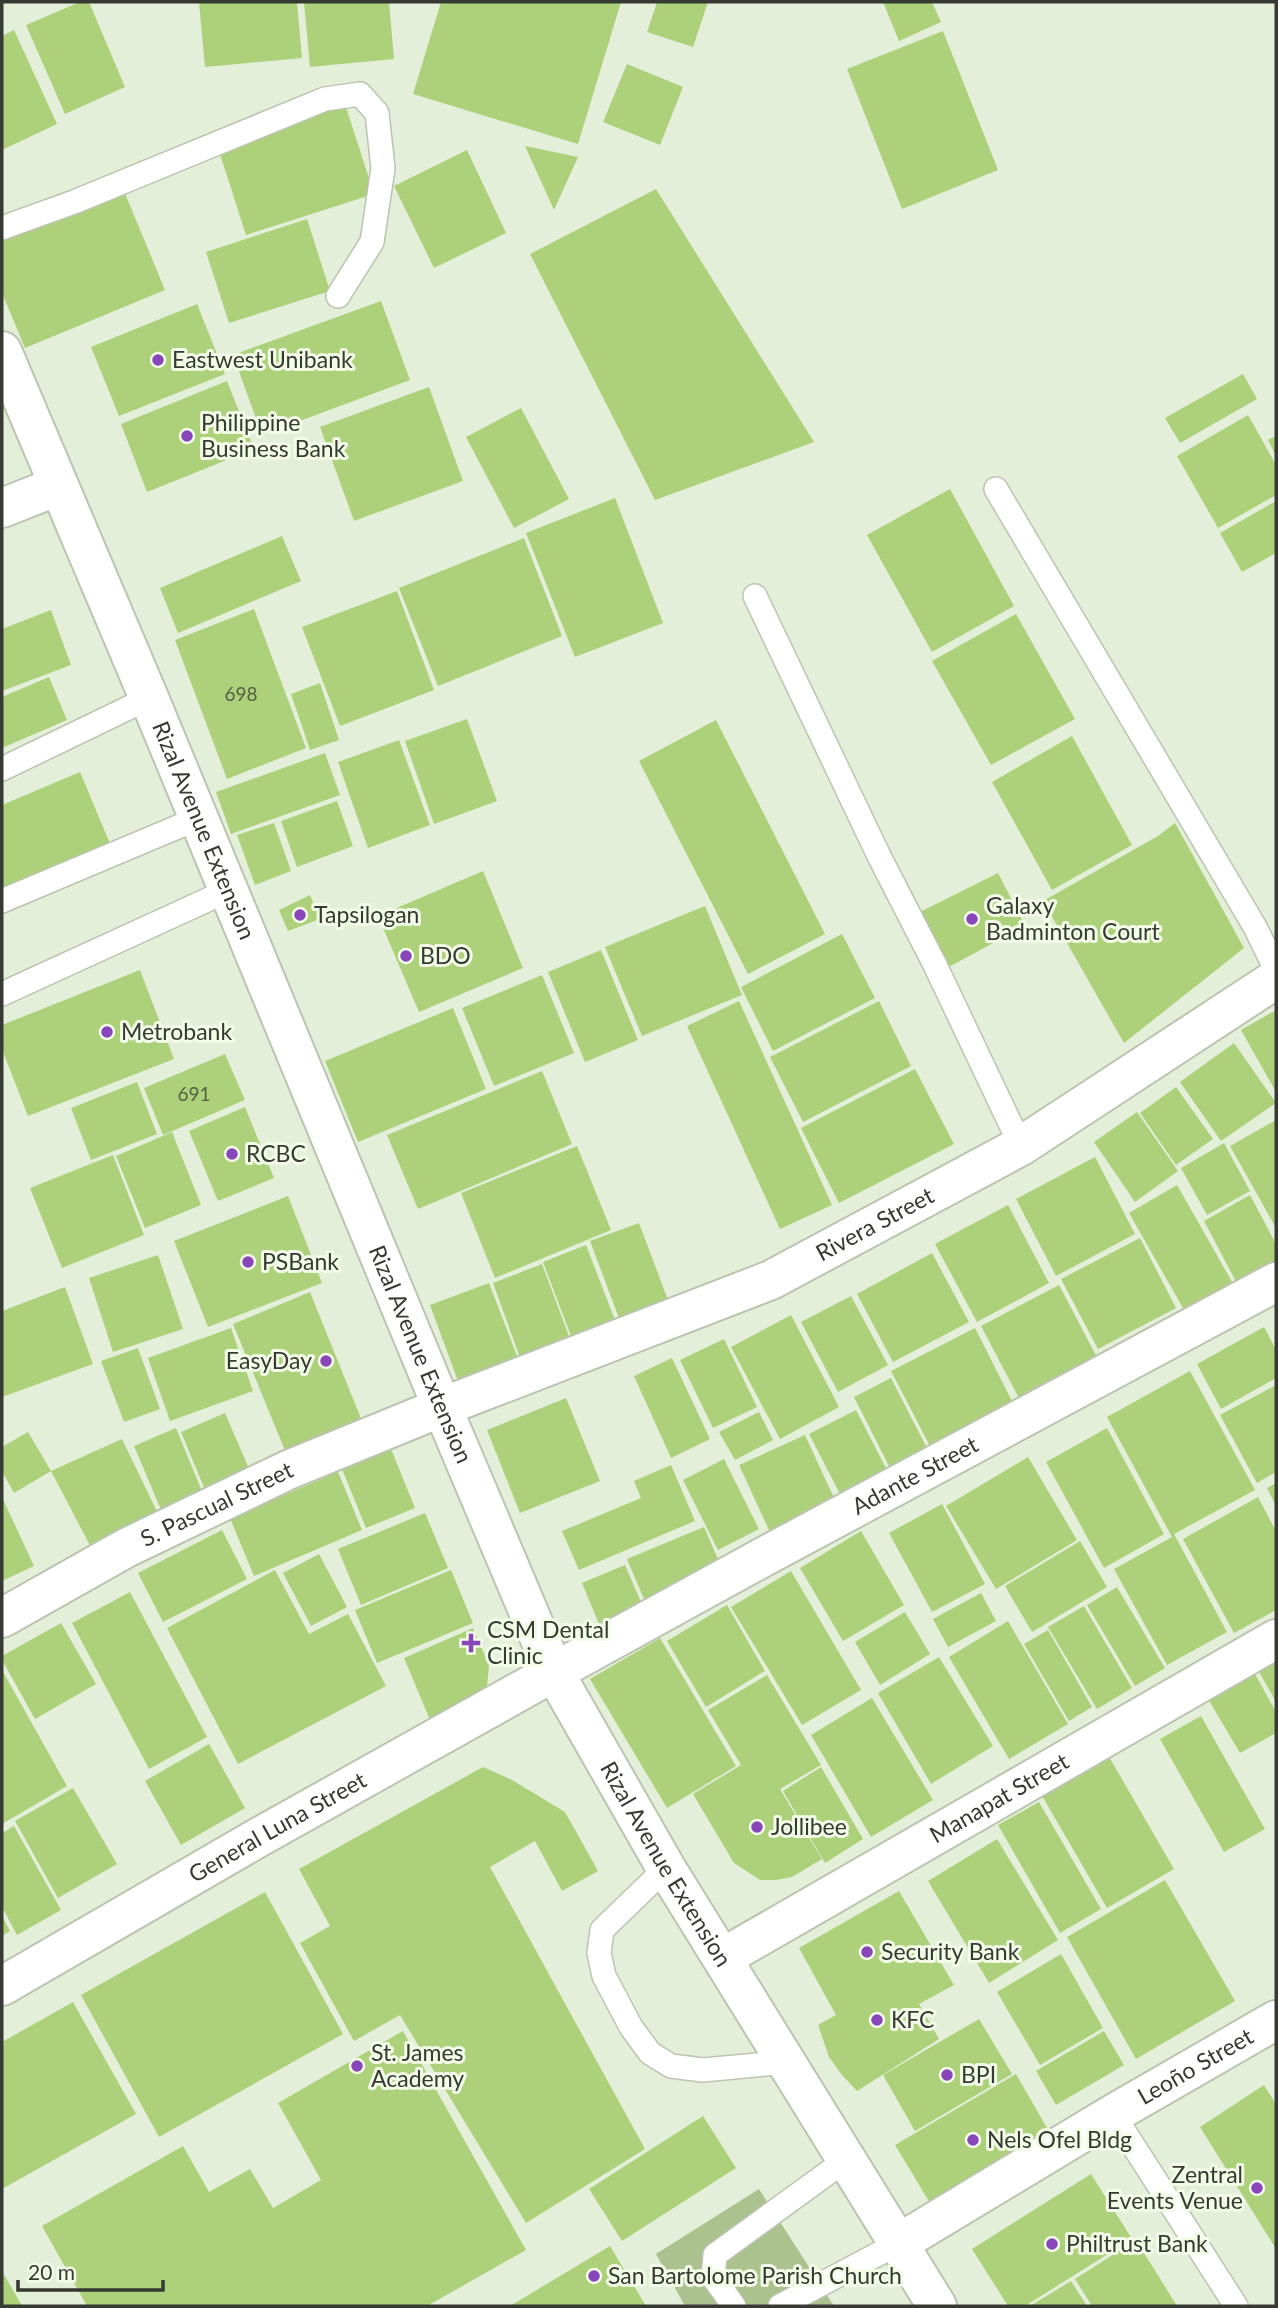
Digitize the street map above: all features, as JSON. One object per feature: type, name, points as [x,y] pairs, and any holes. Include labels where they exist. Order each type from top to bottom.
[{"type":"main road","name":"Rizal Avenue Extension","points":[[2,351],[554,1672],[666,1868],[937,2306]]},
{"type":"main road","points":[[2,508],[58,486]]},
{"type":"main road","name":"Rivera Street","points":[[442,1407],[771,1280],[1021,1146],[1276,979]]},
{"type":"main road","name":"Adante Street","points":[[554,1672],[1276,1282]]},
{"type":"main road","name":"S. Pascual Street","points":[[2,1618],[126,1548],[251,1488],[442,1407]]},
{"type":"main road","name":"Manapat Street","points":[[722,1958],[1276,1639]]},
{"type":"main road","name":"General Luna Street","points":[[2,1986],[249,1843],[554,1672]]},
{"type":"main road","name":"Leoño Street","points":[[900,2243],[1113,2114],[1276,2020]]},
{"type":"lane","points":[[2,228],[74,202],[325,99],[360,94],[377,113],[383,168],[372,242],[338,296]]},
{"type":"lane","points":[[996,489],[1255,927],[1276,970]]},
{"type":"lane","points":[[755,596],[879,856],[936,965],[1021,1146]]},
{"type":"lane","points":[[2,769],[149,698]]},
{"type":"lane","points":[[2,901],[199,818]]},
{"type":"lane","points":[[2,994],[229,890]]},
{"type":"lane","points":[[666,1868],[602,1930],[599,1953],[604,1976],[631,2027],[650,2053],[671,2066],[703,2070],[787,2062]]},
{"type":"lane","points":[[1113,2114],[1236,2306]]},
{"type":"lane","points":[[734,2306],[713,2277],[715,2255],[847,2159]]},
{"type":"lane","points":[[780,2306],[900,2243]]},
{"type":"green space","points":[[759,2189],[834,2306],[685,2306],[656,2254]]},
{"type":"building","points":[[80,2],[89,2],[125,87],[65,114],[26,25]]},
{"type":"building","points":[[199,2],[297,2],[302,58],[205,67]]},
{"type":"building","points":[[304,2],[389,2],[394,59],[310,67]]},
{"type":"building","points":[[441,2],[621,2],[578,144],[413,94]]},
{"type":"building","points":[[657,2],[708,2],[693,47],[647,32]]},
{"type":"building","points":[[883,2],[932,2],[941,22],[899,41]]},
{"type":"building","points":[[14,30],[57,124],[2,150],[2,36]]},
{"type":"building","points":[[943,31],[998,170],[902,209],[847,69]]},
{"type":"building","points":[[627,64],[683,87],[660,145],[603,122]]},
{"type":"building","points":[[345,104],[374,194],[246,235],[217,145]]},
{"type":"building","points":[[525,146],[578,157],[554,210]]},
{"type":"building","points":[[467,150],[506,233],[434,268],[394,186]]},
{"type":"building","points":[[656,189],[814,442],[655,500],[530,254]]},
{"type":"building","points":[[124,191],[165,290],[25,348],[2,293],[2,241]]},
{"type":"building","points":[[307,219],[330,291],[229,323],[206,252]]},
{"type":"building","points":[[381,301],[410,380],[262,435],[233,355]]},
{"type":"building","name":"Eastwest Unibank","points":[[197,304],[225,374],[119,416],[91,347]]},
{"type":"building","points":[[1243,374],[1257,399],[1180,443],[1165,418]]},
{"type":"building","name":"Philippine Business Bank","points":[[227,381],[254,449],[147,492],[121,424]]},
{"type":"building","points":[[429,387],[463,481],[354,521],[320,427]]},
{"type":"building","points":[[521,408],[569,499],[514,528],[466,437]]},
{"type":"building","points":[[1248,415],[1276,465],[1276,495],[1218,528],[1177,456]]},
{"type":"building","points":[[1276,436],[1276,456],[1268,440]]},
{"type":"building","points":[[950,489],[1014,606],[932,652],[867,535]]},
{"type":"building","points":[[615,498],[663,623],[575,657],[526,533]]},
{"type":"building","points":[[1276,501],[1276,553],[1242,572],[1220,533]]},
{"type":"building","points":[[282,536],[301,581],[178,633],[160,588]]},
{"type":"building","points":[[524,538],[562,636],[438,686],[399,588]]},
{"type":"building","points":[[397,591],[434,690],[340,726],[302,627]]},
{"type":"building","points":[[254,609],[306,748],[227,779],[175,640]]},
{"type":"building","points":[[51,610],[71,665],[2,691],[2,629]]},
{"type":"building","points":[[1016,614],[1075,719],[991,765],[932,661]]},
{"type":"building","points":[[49,677],[67,720],[2,748],[2,697]]},
{"type":"building","points":[[320,683],[339,740],[310,750],[291,694]]},
{"type":"building","points":[[467,719],[497,801],[434,824],[405,741]]},
{"type":"building","points":[[716,720],[825,934],[748,974],[639,761]]},
{"type":"building","points":[[1072,736],[1132,845],[1052,890],[992,782]]},
{"type":"building","points":[[399,740],[430,825],[368,848],[338,762]]},
{"type":"building","points":[[325,753],[340,795],[231,834],[216,792]]},
{"type":"building","points":[[80,772],[111,846],[5,891],[2,884],[2,805]]},
{"type":"building","points":[[337,801],[353,846],[297,867],[281,821]]},
{"type":"building","points":[[274,823],[291,871],[255,885],[237,835]]},
{"type":"building","points":[[1175,823],[1244,948],[1124,1043],[1043,901],[1158,836]]},
{"type":"building","points":[[483,871],[523,968],[419,1012],[378,916]]},
{"type":"building","name":"Galaxy Badminton Court","points":[[998,873],[1025,926],[945,969],[920,912]]},
{"type":"building","name":"Tapsilogan","points":[[310,895],[320,919],[288,931],[279,910]]},
{"type":"building","points":[[705,906],[742,995],[642,1036],[605,947]]},
{"type":"building","points":[[842,934],[875,998],[773,1051],[741,987]]},
{"type":"building","points":[[601,950],[638,1040],[585,1062],[548,972]]},
{"type":"building","points":[[140,970],[174,1059],[28,1116],[2,1049],[2,1025]]},
{"type":"building","points":[[542,975],[574,1053],[494,1086],[462,1008]]},
{"type":"building","points":[[739,1001],[832,1205],[780,1229],[687,1026]]},
{"type":"building","points":[[879,1001],[911,1066],[803,1122],[770,1057]]},
{"type":"building","points":[[453,1008],[486,1089],[358,1142],[325,1061]]},
{"type":"building","points":[[1276,1010],[1276,1092],[1241,1030]]},
{"type":"building","points":[[1234,1043],[1276,1103],[1221,1141],[1180,1082]]},
{"type":"building","points":[[225,1054],[245,1100],[163,1135],[144,1088]]},
{"type":"building","points":[[915,1069],[954,1144],[839,1203],[801,1128]]},
{"type":"building","points":[[542,1071],[572,1144],[418,1209],[387,1135]]},
{"type":"building","points":[[137,1082],[157,1134],[91,1160],[71,1108]]},
{"type":"building","points":[[1176,1087],[1213,1139],[1176,1165],[1140,1113]]},
{"type":"building","name":"RCBC","points":[[245,1107],[274,1178],[218,1201],[189,1131]]},
{"type":"building","points":[[1137,1112],[1178,1171],[1135,1202],[1094,1142]]},
{"type":"building","points":[[1276,1120],[1276,1228],[1230,1146]]},
{"type":"building","points":[[172,1132],[201,1205],[145,1228],[116,1156]]},
{"type":"building","points":[[1224,1143],[1250,1191],[1207,1215],[1181,1168]]},
{"type":"building","points":[[577,1146],[611,1230],[495,1278],[461,1193]]},
{"type":"building","points":[[113,1155],[144,1235],[62,1268],[30,1188]]},
{"type":"building","points":[[1095,1157],[1135,1234],[1056,1276],[1016,1199]]},
{"type":"building","points":[[1177,1185],[1235,1287],[1187,1315],[1129,1213]]},
{"type":"building","points":[[1250,1195],[1276,1244],[1276,1269],[1240,1289],[1204,1221]]},
{"type":"building","name":"PSBank","points":[[288,1196],[322,1283],[208,1327],[174,1241]]},
{"type":"building","points":[[1008,1205],[1049,1283],[977,1322],[935,1244]]},
{"type":"building","points":[[639,1223],[671,1308],[622,1326],[590,1241]]},
{"type":"building","points":[[1140,1238],[1176,1308],[1098,1349],[1061,1279]]},
{"type":"building","points":[[586,1245],[618,1328],[574,1344],[543,1262]]},
{"type":"building","points":[[932,1253],[969,1322],[893,1362],[857,1294]]},
{"type":"building","points":[[158,1255],[183,1329],[113,1352],[89,1278]]},
{"type":"building","points":[[542,1264],[573,1347],[523,1366],[493,1283]]},
{"type":"building","points":[[489,1283],[522,1369],[462,1392],[430,1305]]},
{"type":"building","points":[[1059,1285],[1099,1361],[1021,1402],[981,1326]]},
{"type":"building","points":[[65,1287],[93,1364],[2,1397],[2,1311]]},
{"type":"building","points":[[310,1292],[362,1421],[286,1453],[233,1324]]},
{"type":"building","points":[[851,1296],[888,1365],[838,1392],[801,1322]]},
{"type":"building","points":[[791,1315],[839,1407],[780,1439],[731,1347]]},
{"type":"building","points":[[1264,1327],[1276,1350],[1276,1378],[1221,1409],[1197,1364]]},
{"type":"building","points":[[231,1328],[253,1391],[170,1421],[148,1358]]},
{"type":"building","points":[[975,1328],[1016,1409],[933,1452],[891,1371]]},
{"type":"building","points":[[724,1339],[757,1407],[713,1428],[680,1360]]},
{"type":"building","points":[[138,1348],[160,1409],[124,1422],[101,1361]]},
{"type":"building","points":[[672,1358],[710,1439],[671,1458],[634,1376]]},
{"type":"building","points":[[1190,1371],[1255,1490],[1174,1534],[1227,1632],[1167,1665],[1114,1569],[1172,1537],[1107,1417]]},
{"type":"building","points":[[891,1378],[932,1458],[895,1478],[854,1397]]},
{"type":"building","points":[[1276,1385],[1276,1472],[1257,1483],[1220,1415]]},
{"type":"building","points":[[566,1398],[600,1481],[520,1513],[487,1430]]},
{"type":"building","points":[[856,1410],[888,1472],[841,1496],[809,1434]]},
{"type":"building","points":[[759,1412],[773,1440],[735,1460],[719,1432]]},
{"type":"building","points":[[225,1413],[250,1471],[205,1490],[181,1432]]},
{"type":"building","points":[[176,1428],[206,1501],[165,1519],[134,1446]]},
{"type":"building","points":[[1107,1428],[1164,1534],[1104,1568],[1046,1462]]},
{"type":"building","points":[[28,1432],[51,1471],[14,1493],[2,1471],[2,1447]]},
{"type":"building","points":[[805,1435],[841,1513],[775,1543],[739,1465]]},
{"type":"building","points":[[122,1439],[162,1522],[95,1555],[51,1471]]},
{"type":"building","points":[[391,1449],[415,1508],[366,1528],[342,1469]]},
{"type":"building","points":[[1028,1457],[1077,1540],[996,1589],[946,1506]]},
{"type":"building","points":[[724,1459],[759,1529],[718,1550],[683,1480]]},
{"type":"building","points":[[671,1465],[695,1521],[579,1570],[562,1531],[641,1498],[634,1481]]},
{"type":"building","points":[[338,1472],[362,1530],[254,1576],[230,1518]]},
{"type":"building","points":[[1276,1483],[1276,1506],[1267,1488]]},
{"type":"building","points":[[2,1497],[34,1566],[2,1581]]},
{"type":"building","points":[[1258,1497],[1276,1531],[1276,1610],[1234,1633],[1183,1539]]},
{"type":"building","points":[[942,1504],[985,1584],[932,1612],[889,1533]]},
{"type":"building","points":[[425,1513],[448,1568],[361,1605],[338,1549]]},
{"type":"building","points":[[704,1527],[721,1566],[644,1599],[627,1559]]},
{"type":"building","points":[[222,1530],[247,1579],[163,1622],[138,1573]]},
{"type":"building","points":[[861,1531],[904,1605],[843,1641],[800,1568]]},
{"type":"building","points":[[1080,1541],[1107,1587],[1032,1632],[1005,1586]]},
{"type":"building","points":[[319,1554],[347,1607],[311,1626],[283,1573]]},
{"type":"building","points":[[625,1565],[647,1616],[603,1634],[582,1583]]},
{"type":"building","points":[[275,1570],[309,1634],[348,1614],[386,1686],[238,1764],[167,1628]]},
{"type":"building","points":[[451,1570],[473,1623],[377,1663],[355,1610]]},
{"type":"building","points":[[791,1571],[861,1690],[802,1725],[731,1607]]},
{"type":"building","points":[[1117,1587],[1165,1668],[1135,1686],[1087,1605]]},
{"type":"building","points":[[130,1592],[207,1737],[149,1769],[72,1623]]},
{"type":"building","points":[[981,1593],[996,1621],[948,1647],[933,1619]]},
{"type":"building","points":[[727,1605],[765,1671],[706,1707],[667,1641]]},
{"type":"building","points":[[1084,1606],[1132,1688],[1097,1709],[1048,1627]]},
{"type":"building","points":[[905,1612],[930,1654],[880,1685],[855,1642]]},
{"type":"building","points":[[1008,1621],[1068,1724],[1009,1759],[949,1657]]},
{"type":"building","points":[[61,1623],[96,1684],[35,1719],[2,1656]]},
{"type":"building","points":[[473,1628],[489,1665],[487,1687],[477,1700],[430,1720],[404,1658]]},
{"type":"building","points":[[1048,1630],[1092,1707],[1069,1721],[1024,1644]]},
{"type":"building","points":[[660,1638],[736,1766],[667,1808],[590,1679]]},
{"type":"building","points":[[939,1657],[993,1746],[931,1784],[878,1693]]},
{"type":"building","points":[[1276,1660],[1276,1702],[1258,1670]]},
{"type":"building","points":[[2,1670],[67,1786],[2,1824]]},
{"type":"building","points":[[1254,1672],[1276,1712],[1276,1733],[1240,1753],[1208,1699]]},
{"type":"building","name":"Jollibee","points":[[767,1675],[821,1765],[780,1789],[822,1859],[792,1877],[776,1880],[760,1880],[734,1863],[693,1794],[741,1765],[708,1710]]},
{"type":"building","points":[[872,1698],[933,1800],[871,1837],[811,1735]]},
{"type":"building","points":[[1201,1716],[1265,1829],[1224,1852],[1160,1739]]},
{"type":"building","points":[[209,1744],[245,1808],[181,1845],[145,1781]]},
{"type":"building","points":[[1108,1755],[1174,1869],[1107,1908],[1041,1794]]},
{"type":"building","points":[[483,1767],[512,1780],[565,1812],[598,1871],[562,1891],[535,1841],[490,1867],[645,2149],[526,2223],[400,2015],[354,2041],[300,1943],[330,1926],[299,1869]]},
{"type":"building","points":[[821,1767],[863,1839],[825,1863],[783,1791]]},
{"type":"building","points":[[73,1788],[117,1864],[58,1898],[15,1821]]},
{"type":"building","points":[[1039,1802],[1101,1909],[1060,1933],[998,1825]]},
{"type":"building","points":[[14,1826],[61,1910],[17,1935],[2,1907],[2,1833]]},
{"type":"building","points":[[997,1839],[1058,1940],[989,1983],[928,1881]]},
{"type":"building","points":[[1165,1880],[1235,2001],[1136,2059],[1067,1937]]},
{"type":"building","points":[[899,1891],[954,1985],[919,2004],[939,2039],[857,2091],[829,2057],[818,2025],[836,2015],[799,1948]]},
{"type":"building","points":[[265,1892],[343,2034],[159,2137],[81,1995]]},
{"type":"building","points":[[2,1916],[10,1931],[2,1936]]},
{"type":"building","points":[[1061,1954],[1103,2028],[1040,2065],[997,1992]]},
{"type":"building","points":[[73,2002],[136,2114],[2,2189],[2,2042]]},
{"type":"building","name":"BPI","points":[[979,2019],[1012,2074],[915,2131],[883,2075]]},
{"type":"building","points":[[403,2031],[526,2250],[427,2306],[87,2306],[42,2226],[183,2146],[209,2192],[250,2169],[273,2208],[321,2180],[278,2103]]},
{"type":"building","points":[[1104,2031],[1124,2065],[1056,2105],[1036,2071]]},
{"type":"building","name":"Nels Ofel Bldg","points":[[1016,2074],[1051,2135],[930,2203],[895,2145]]},
{"type":"building","name":"Zentral Events Venue","points":[[1264,2085],[1276,2104],[1276,2249],[1200,2127]]},
{"type":"building","points":[[703,2116],[736,2168],[622,2241],[589,2189]]},
{"type":"building","name":"Philtrust Bank","points":[[1091,2174],[1132,2239],[1025,2306],[1008,2306],[972,2249]]},
{"type":"building","points":[[1136,2240],[1177,2306],[1092,2306],[1075,2279]]},
{"type":"building","name":"San Bartolome Parish Church","points":[[610,2246],[646,2306],[510,2306]]},
{"type":"building","points":[[2,2271],[22,2306],[2,2306]]},
{"type":"building","points":[[1071,2281],[1087,2306],[1030,2306]]},
{"type":"place","name":"Eastwest Unibank","points":[[158,360]]},
{"type":"place","name":"Philippine Business Bank","points":[[187,436]]},
{"type":"place","name":"Tapsilogan","points":[[300,915]]},
{"type":"place","name":"Galaxy Badminton Court","points":[[972,919]]},
{"type":"place","name":"BDO","points":[[406,956]]},
{"type":"place","name":"Metrobank","points":[[107,1032]]},
{"type":"place","name":"RCBC","points":[[232,1154]]},
{"type":"place","name":"PSBank","points":[[248,1262]]},
{"type":"place","name":"EasyDay","points":[[326,1361]]},
{"type":"place","name":"CSM Dental Clinic","points":[[471,1643]]},
{"type":"place","name":"Jollibee","points":[[757,1827]]},
{"type":"place","name":"Security Bank","points":[[867,1952]]},
{"type":"place","name":"KFC","points":[[877,2020]]},
{"type":"place","name":"St. James Academy","points":[[357,2066]]},
{"type":"place","name":"BPI","points":[[947,2075]]},
{"type":"place","name":"Nels Ofel Bldg","points":[[973,2140]]},
{"type":"place","name":"Zentral Events Venue","points":[[1257,2188]]},
{"type":"place","name":"Philtrust Bank","points":[[1052,2244]]},
{"type":"place","name":"San Bartolome Parish Church","points":[[594,2276]]}]
